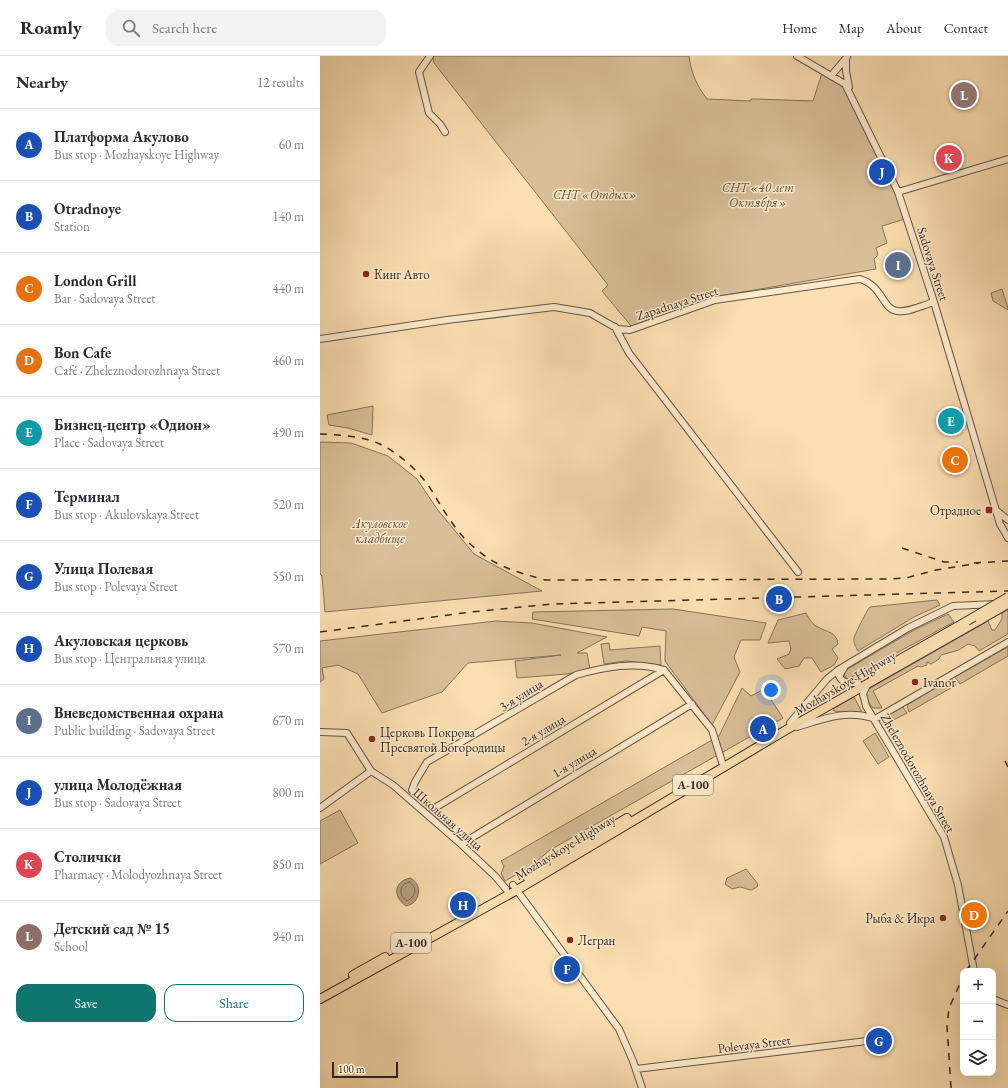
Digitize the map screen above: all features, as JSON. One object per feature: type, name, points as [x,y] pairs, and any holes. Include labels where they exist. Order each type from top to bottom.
[{"type":"main road","name":"Mozhayskoye Highway","points":[[510,889],[788,727],[858,683],[1008,597]]},
{"type":"main road","name":"Mozhayskoye Highway","points":[[320,999],[488,905],[510,889],[722,762],[870,682],[1008,604]]},
{"type":"main road","name":"А-100","points":[[320,993],[510,889]]},
{"type":"street","points":[[430,56],[418,74],[429,114],[446,132]]},
{"type":"street","name":"Sadovaya Street","points":[[797,56],[845,84],[850,91],[898,192],[934,302],[997,511],[1006,536]]},
{"type":"street","points":[[832,76],[848,57]]},
{"type":"street","points":[[848,57],[846,75],[850,91]]},
{"type":"street","points":[[898,192],[1008,159]]},
{"type":"street","name":"Zapadnaya Street","points":[[320,339],[447,320],[554,307],[590,313],[614,327],[630,330],[715,300],[860,279],[870,282],[876,287],[888,307],[897,311],[934,302]]},
{"type":"street","points":[[614,327],[629,353],[798,572]]},
{"type":"street","points":[[997,511],[1008,520]]},
{"type":"street","points":[[1006,536],[1008,526]]},
{"type":"street","points":[[788,727],[827,679],[848,664],[908,628],[946,609],[970,604],[1008,604]]},
{"type":"street","points":[[788,727],[830,716],[848,714],[875,719],[1008,642]]},
{"type":"street","points":[[848,664],[841,671],[840,676],[842,680],[847,683],[858,683]]},
{"type":"street","name":"3-я улица","points":[[433,809],[412,790],[414,782],[427,762],[508,716],[570,678],[598,669],[617,665],[664,670]]},
{"type":"street","points":[[664,670],[712,730],[722,762]]},
{"type":"street","name":"2-я улица","points":[[433,809],[664,670]]},
{"type":"street","name":"Zheleznodorozhnaya Street","points":[[870,682],[864,689],[863,700],[937,824],[945,842],[958,885],[973,968]]},
{"type":"street","name":"1-я улица","points":[[462,845],[692,704]]},
{"type":"street","name":"Школьная улица","points":[[320,732],[347,734],[371,771],[393,785],[510,889],[619,1029],[636,1069],[642,1088]]},
{"type":"street","points":[[320,808],[371,771]]},
{"type":"street","points":[[433,809],[468,840]]},
{"type":"street","points":[[996,1000],[1008,1006]]},
{"type":"street","name":"Polevaya Street","points":[[636,1069],[875,1040]]},
{"type":"green space","points":[[433,56],[689,56],[695,79],[707,99],[750,101],[751,99],[756,99],[813,101],[822,73],[844,86],[896,194],[905,219],[882,226],[887,243],[876,248],[878,255],[874,259],[876,269],[714,297],[631,326],[602,291],[608,285],[434,63]]},
{"type":"green space","points":[[1002,289],[1008,310],[993,301],[991,293]]},
{"type":"green space","points":[[373,406],[372,435],[348,428],[329,425],[327,415]]},
{"type":"green space","name":"Акуловское кладбище","points":[[320,442],[351,443],[388,456],[417,479],[437,509],[474,554],[542,591],[325,612],[322,576],[320,574]]},
{"type":"green space","points":[[937,600],[940,605],[914,617],[858,651],[854,643],[854,638],[870,607]]},
{"type":"green space","points":[[673,609],[766,623],[760,640],[741,640],[734,657],[740,672],[712,725],[665,661],[666,631],[642,627],[639,636],[532,619],[533,612]]},
{"type":"green space","points":[[1008,609],[1008,634],[979,651],[975,646],[968,644],[959,650],[941,655],[939,659],[931,664],[927,662],[927,665],[921,667],[918,666],[873,691],[882,708],[873,708],[867,700],[867,690],[988,621],[992,630],[995,630],[1002,619],[1002,613]]},
{"type":"green space","points":[[806,613],[814,624],[833,634],[837,640],[838,644],[832,649],[838,658],[834,665],[821,672],[812,658],[804,658],[799,666],[785,669],[777,659],[789,654],[791,649],[789,641],[768,643],[778,620]]},
{"type":"green space","points":[[948,614],[954,622],[848,679],[845,677],[844,673],[846,670],[914,630]]},
{"type":"green space","points":[[496,621],[532,623],[607,637],[577,653],[587,653],[590,670],[567,674],[517,678],[515,661],[561,655],[468,663],[442,692],[382,713],[358,674],[338,665],[322,668],[324,679],[320,682],[320,641]]},
{"type":"green space","points":[[609,643],[610,650],[660,646],[661,665],[626,661],[604,664],[601,644]]},
{"type":"green space","points":[[1008,647],[1008,656],[960,684],[955,677]]},
{"type":"green space","points":[[952,678],[956,685],[909,712],[907,705]]},
{"type":"green space","points":[[742,688],[751,696],[764,689],[783,718],[550,850],[531,866],[505,881],[501,874],[504,866],[501,861],[719,736]]},
{"type":"green space","points":[[854,697],[863,714],[834,711],[833,709]]},
{"type":"green space","points":[[903,707],[907,713],[884,725],[884,720],[891,713]]},
{"type":"green space","points":[[875,733],[889,757],[878,764],[863,741]]},
{"type":"green space","points":[[340,810],[358,843],[320,864],[320,821]]},
{"type":"green space","points":[[746,869],[758,884],[757,887],[751,890],[740,887],[732,889],[725,884],[727,878]]},
{"type":"water","points":[[410,878],[417,884],[418,893],[415,901],[406,906],[399,898],[397,890],[400,883]]},
{"type":"railway","points":[[320,434],[350,436],[366,439],[380,444],[395,453],[422,477],[457,529],[476,549],[500,565],[517,572],[545,580],[891,579],[906,578],[936,570],[979,563]]},
{"type":"railway","points":[[902,548],[944,562],[958,562]]},
{"type":"railway","points":[[974,563],[1008,561]]},
{"type":"railway","points":[[320,632],[471,612],[552,604],[1008,591]]},
{"type":"railway","points":[[1005,761],[1008,767]]},
{"type":"railway","points":[[968,968],[1008,911]]},
{"type":"railway","points":[[951,1088],[947,1026],[949,1008],[960,984]]},
{"type":"place","name":"Детский сад № 15","points":[[964,95]]},
{"type":"place","name":"Столички","points":[[949,158]]},
{"type":"place","name":"улица Молодёжная","points":[[882,172]]},
{"type":"place","name":"Вневедомственная охрана","points":[[898,265]]},
{"type":"place","name":"Кинг Авто","points":[[366,274]]},
{"type":"place","name":"Бизнец-центр «Одион»","points":[[951,421]]},
{"type":"place","name":"London Grill","points":[[955,460]]},
{"type":"place","name":"Отрадное","points":[[989,510]]},
{"type":"place","name":"Otradnoye","points":[[779,599]]},
{"type":"place","name":"Ivanor","points":[[915,682]]},
{"type":"place","name":"Платформа Акулово","points":[[763,729]]},
{"type":"place","name":"Церковь Покрова Пресвятой Богородицы","points":[[372,739]]},
{"type":"place","name":"Акуловская церковь","points":[[463,905]]},
{"type":"place","name":"Bon Cafe","points":[[974,915]]},
{"type":"place","name":"Рыба & Икра","points":[[943,918]]},
{"type":"place","name":"Легран","points":[[570,940]]},
{"type":"place","name":"Терминал","points":[[567,969]]},
{"type":"place","name":"Улица Полевая","points":[[879,1041]]},
{"type":"park label","name":"СНТ «Отдых»","points":[[595,194]]},
{"type":"park label","name":"СНТ «40 лет Октября»","points":[[758,194]]}]
